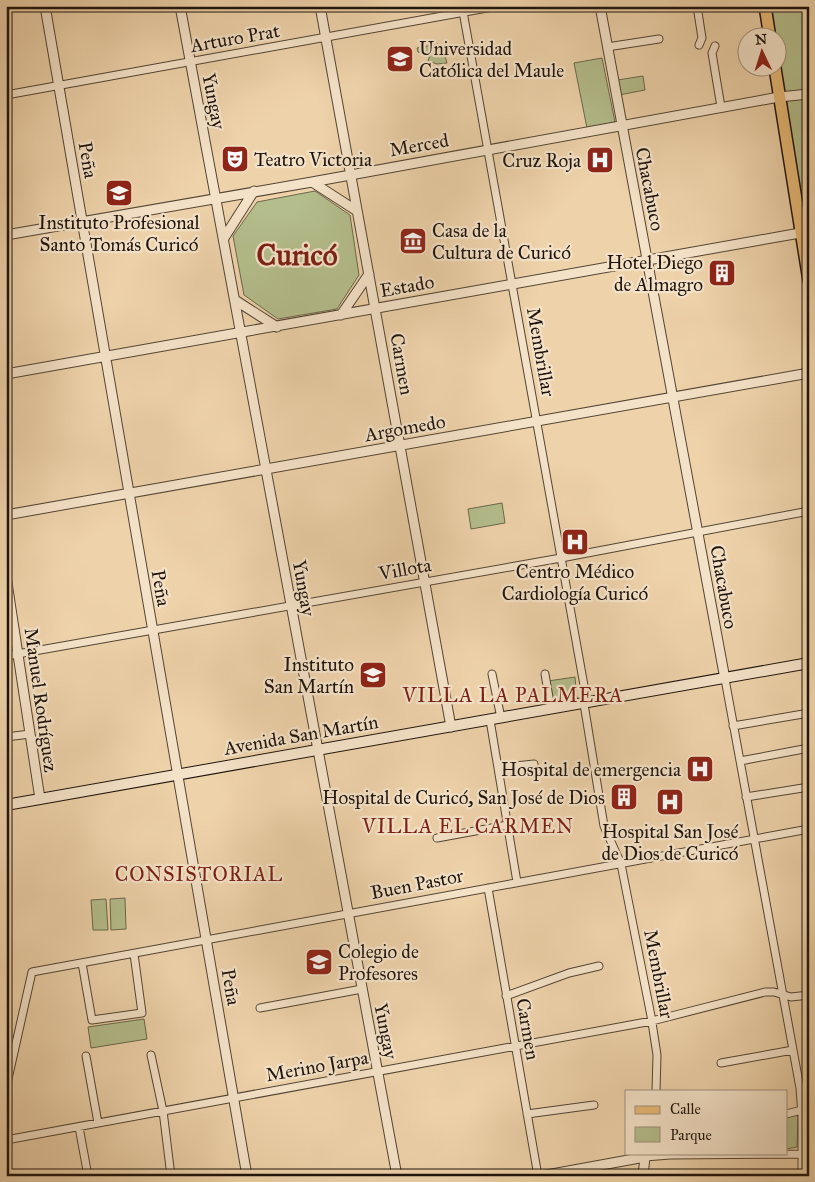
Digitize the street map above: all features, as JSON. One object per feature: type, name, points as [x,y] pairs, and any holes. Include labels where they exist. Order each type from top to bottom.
[{"type":"main road","points":[[765,6],[768,28]]},
{"type":"main road","points":[[776,78],[809,282]]},
{"type":"main road","points":[[800,233],[809,223]]},
{"type":"main road","points":[[800,233],[809,243]]},
{"type":"main road","name":"Avenida San Martín","points":[[6,805],[809,663]]},
{"type":"street","name":"Peña","points":[[45,6],[247,1176]]},
{"type":"street","name":"Yungay","points":[[180,6],[397,1176]]},
{"type":"street","name":"Carmen","points":[[320,6],[451,727]]},
{"type":"street","name":"Arturo Prat","points":[[6,95],[326,38],[462,10],[498,6]]},
{"type":"street","name":"Chacabuco","points":[[600,6],[793,1050],[802,1110],[802,1176]]},
{"type":"street","points":[[697,6],[702,38],[699,45]]},
{"type":"street","name":"Membrillar","points":[[462,10],[585,695],[584,704],[604,826],[620,864],[652,1021],[657,1055],[656,1090]]},
{"type":"street","points":[[608,47],[659,39]]},
{"type":"street","points":[[715,46],[712,54],[721,107]]},
{"type":"street","name":"Merced","points":[[6,234],[312,182],[779,96],[809,94]]},
{"type":"street","points":[[312,182],[357,211]]},
{"type":"street","points":[[224,238],[254,191]]},
{"type":"street","name":"Estado","points":[[6,374],[241,334],[800,233]]},
{"type":"street","points":[[341,315],[369,274]]},
{"type":"street","points":[[235,300],[277,327]]},
{"type":"street","name":"Argomedo","points":[[6,515],[809,373]]},
{"type":"street","name":"Villota","points":[[6,656],[561,558],[809,511]]},
{"type":"street","name":"Manuel Rodríguez","points":[[6,576],[40,799]]},
{"type":"street","points":[[492,674],[498,768],[517,882]]},
{"type":"street","points":[[545,674],[551,709]]},
{"type":"street","points":[[733,726],[809,713]]},
{"type":"street","points":[[6,737],[30,734]]},
{"type":"street","points":[[740,760],[809,748]]},
{"type":"street","points":[[498,768],[534,764]]},
{"type":"street","points":[[746,797],[809,787]]},
{"type":"street","points":[[438,838],[508,825]]},
{"type":"street","name":"Buen Pastor","points":[[7,1079],[32,972],[809,829]]},
{"type":"street","name":"Carmen","points":[[488,888],[527,1114],[540,1176]]},
{"type":"street","points":[[82,963],[92,1020],[142,1013],[134,954]]},
{"type":"street","points":[[506,996],[568,973],[599,966]]},
{"type":"street","points":[[260,1008],[362,990]]},
{"type":"street","name":"Merino Jarpa","points":[[6,1140],[652,1021],[765,992],[774,992],[791,997],[809,994]]},
{"type":"street","points":[[721,1063],[793,1050]]},
{"type":"street","points":[[151,1055],[162,1111],[171,1176]]},
{"type":"street","points":[[86,1056],[98,1123]]},
{"type":"street","points":[[6,1088],[7,1079]]},
{"type":"street","points":[[527,1114],[594,1105]]},
{"type":"street","points":[[788,1114],[802,1110]]},
{"type":"street","points":[[79,1126],[88,1176]]},
{"type":"street","points":[[540,1176],[646,1155],[802,1154]]},
{"type":"street","points":[[643,1176],[646,1155]]},
{"type":"green space","points":[[770,6],[809,6],[809,243],[782,78],[788,78],[788,28],[774,28]]},
{"type":"green space","points":[[438,44],[439,49],[443,49],[447,63],[437,64],[428,61],[430,55],[418,52],[417,48]]},
{"type":"green space","points":[[602,58],[615,122],[587,128],[574,63]]},
{"type":"green space","points":[[643,76],[645,90],[614,96],[611,81]]},
{"type":"green space","points":[[315,191],[350,215],[359,275],[337,309],[278,319],[244,295],[233,236],[257,202]]},
{"type":"green space","points":[[502,503],[505,523],[471,529],[468,509]]},
{"type":"green space","points":[[575,677],[577,700],[552,704],[548,681]]},
{"type":"green space","points":[[125,898],[126,929],[111,930],[110,899]]},
{"type":"green space","points":[[106,899],[108,930],[93,930],[91,900]]},
{"type":"green space","points":[[144,1019],[147,1039],[91,1048],[88,1027]]},
{"type":"green space","points":[[796,1115],[798,1117],[797,1147],[788,1149],[788,1117]]},
{"type":"place","name":"Universidad Católica del Maule","points":[[400,59]]},
{"type":"place","name":"Teatro Victoria","points":[[235,159]]},
{"type":"place","name":"Cruz Roja","points":[[600,160]]},
{"type":"place","name":"Instituto Profesional Santo Tomás Curicó","points":[[119,193]]},
{"type":"place","name":"Casa de la Cultura de Curicó","points":[[413,241]]},
{"type":"place","name":"Hotel Diego de Almagro","points":[[722,273]]},
{"type":"place","name":"Centro Médico Cardiología Curicó","points":[[575,542]]},
{"type":"place","name":"Instituto San Martín","points":[[373,675]]},
{"type":"place","name":"Hospital de emergencia","points":[[700,769]]},
{"type":"place","name":"Hospital de Curicó, San José de Dios","points":[[624,797]]},
{"type":"place","name":"Hospital San José de Dios de Curicó","points":[[670,802]]},
{"type":"place","name":"Colegio de Profesores","points":[[319,962]]},
{"type":"district","name":"Curicó","points":[[297,255]]},
{"type":"district","name":"VILLA LA PALMERA","points":[[513,695]]},
{"type":"district","name":"VILLA EL CARMEN","points":[[468,826]]},
{"type":"district","name":"CONSISTORIAL","points":[[199,874]]}]
